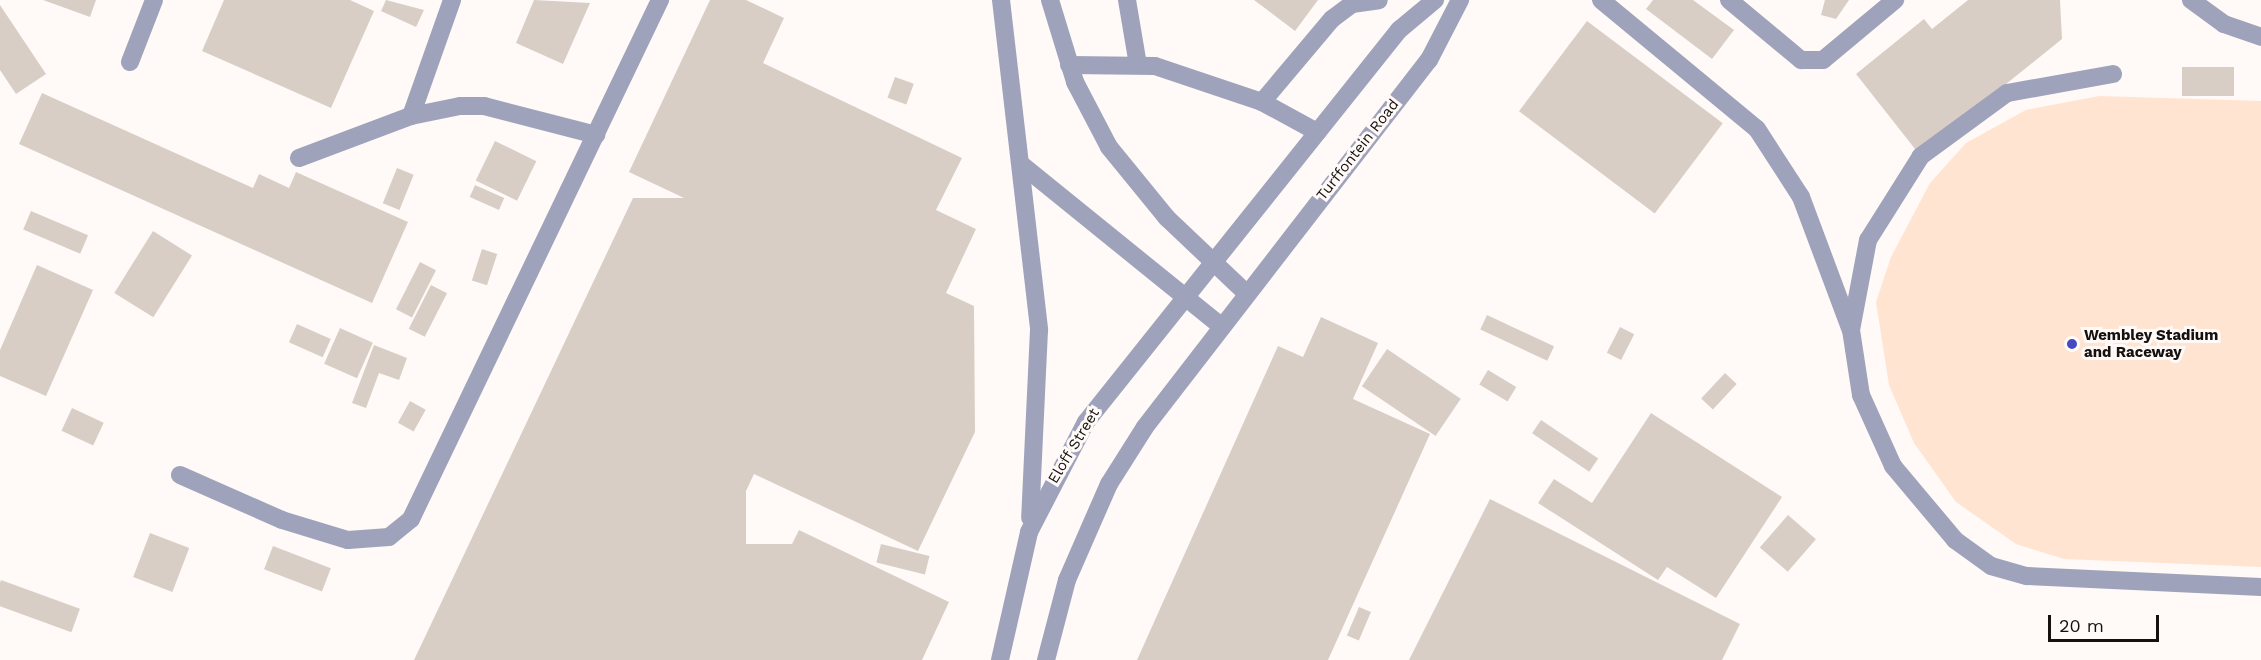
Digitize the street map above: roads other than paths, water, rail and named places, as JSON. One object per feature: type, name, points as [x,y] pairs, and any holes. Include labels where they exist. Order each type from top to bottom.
[{"type":"street","points":[[130,62],[154,0]]},
{"type":"street","points":[[411,116],[452,0]]},
{"type":"street","points":[[180,475],[282,520],[348,540],[389,537],[411,519],[660,0]]},
{"type":"street","points":[[1001,0],[1022,165],[1039,330],[1029,532]]},
{"type":"street","points":[[1046,660],[1067,580],[1109,484],[1246,293],[1210,263],[1109,147],[1069,65],[1050,0]]},
{"type":"street","points":[[1127,0],[1138,65]]},
{"type":"street","points":[[1262,102],[1332,19],[1352,4],[1379,0]]},
{"type":"street","points":[[1210,263],[1399,30],[1435,0]]},
{"type":"street","name":"Turffontein Road","points":[[1246,293],[1429,60],[1460,0]]},
{"type":"street","points":[[1601,0],[1757,129],[1801,197],[1851,330],[1861,395],[1893,466],[1955,540],[1991,566],[2027,576],[2261,587]]},
{"type":"street","points":[[1729,0],[1801,60],[1823,60],[1895,0]]},
{"type":"street","points":[[2191,0],[2224,24],[2261,38]]},
{"type":"street","points":[[1069,65],[1138,65],[1262,102],[1317,132]]},
{"type":"street","points":[[1851,330],[1868,240],[1921,156],[2007,93],[2113,74]]},
{"type":"street","points":[[299,158],[411,116],[484,106],[596,135]]},
{"type":"street","points":[[1022,165],[1221,326]]},
{"type":"street","name":"Eloff Street","points":[[999,660],[1029,532],[1086,422],[1210,263]]},
{"type":"place","name":"Wembley Stadium and Raceway","points":[[2072,344]]}]
